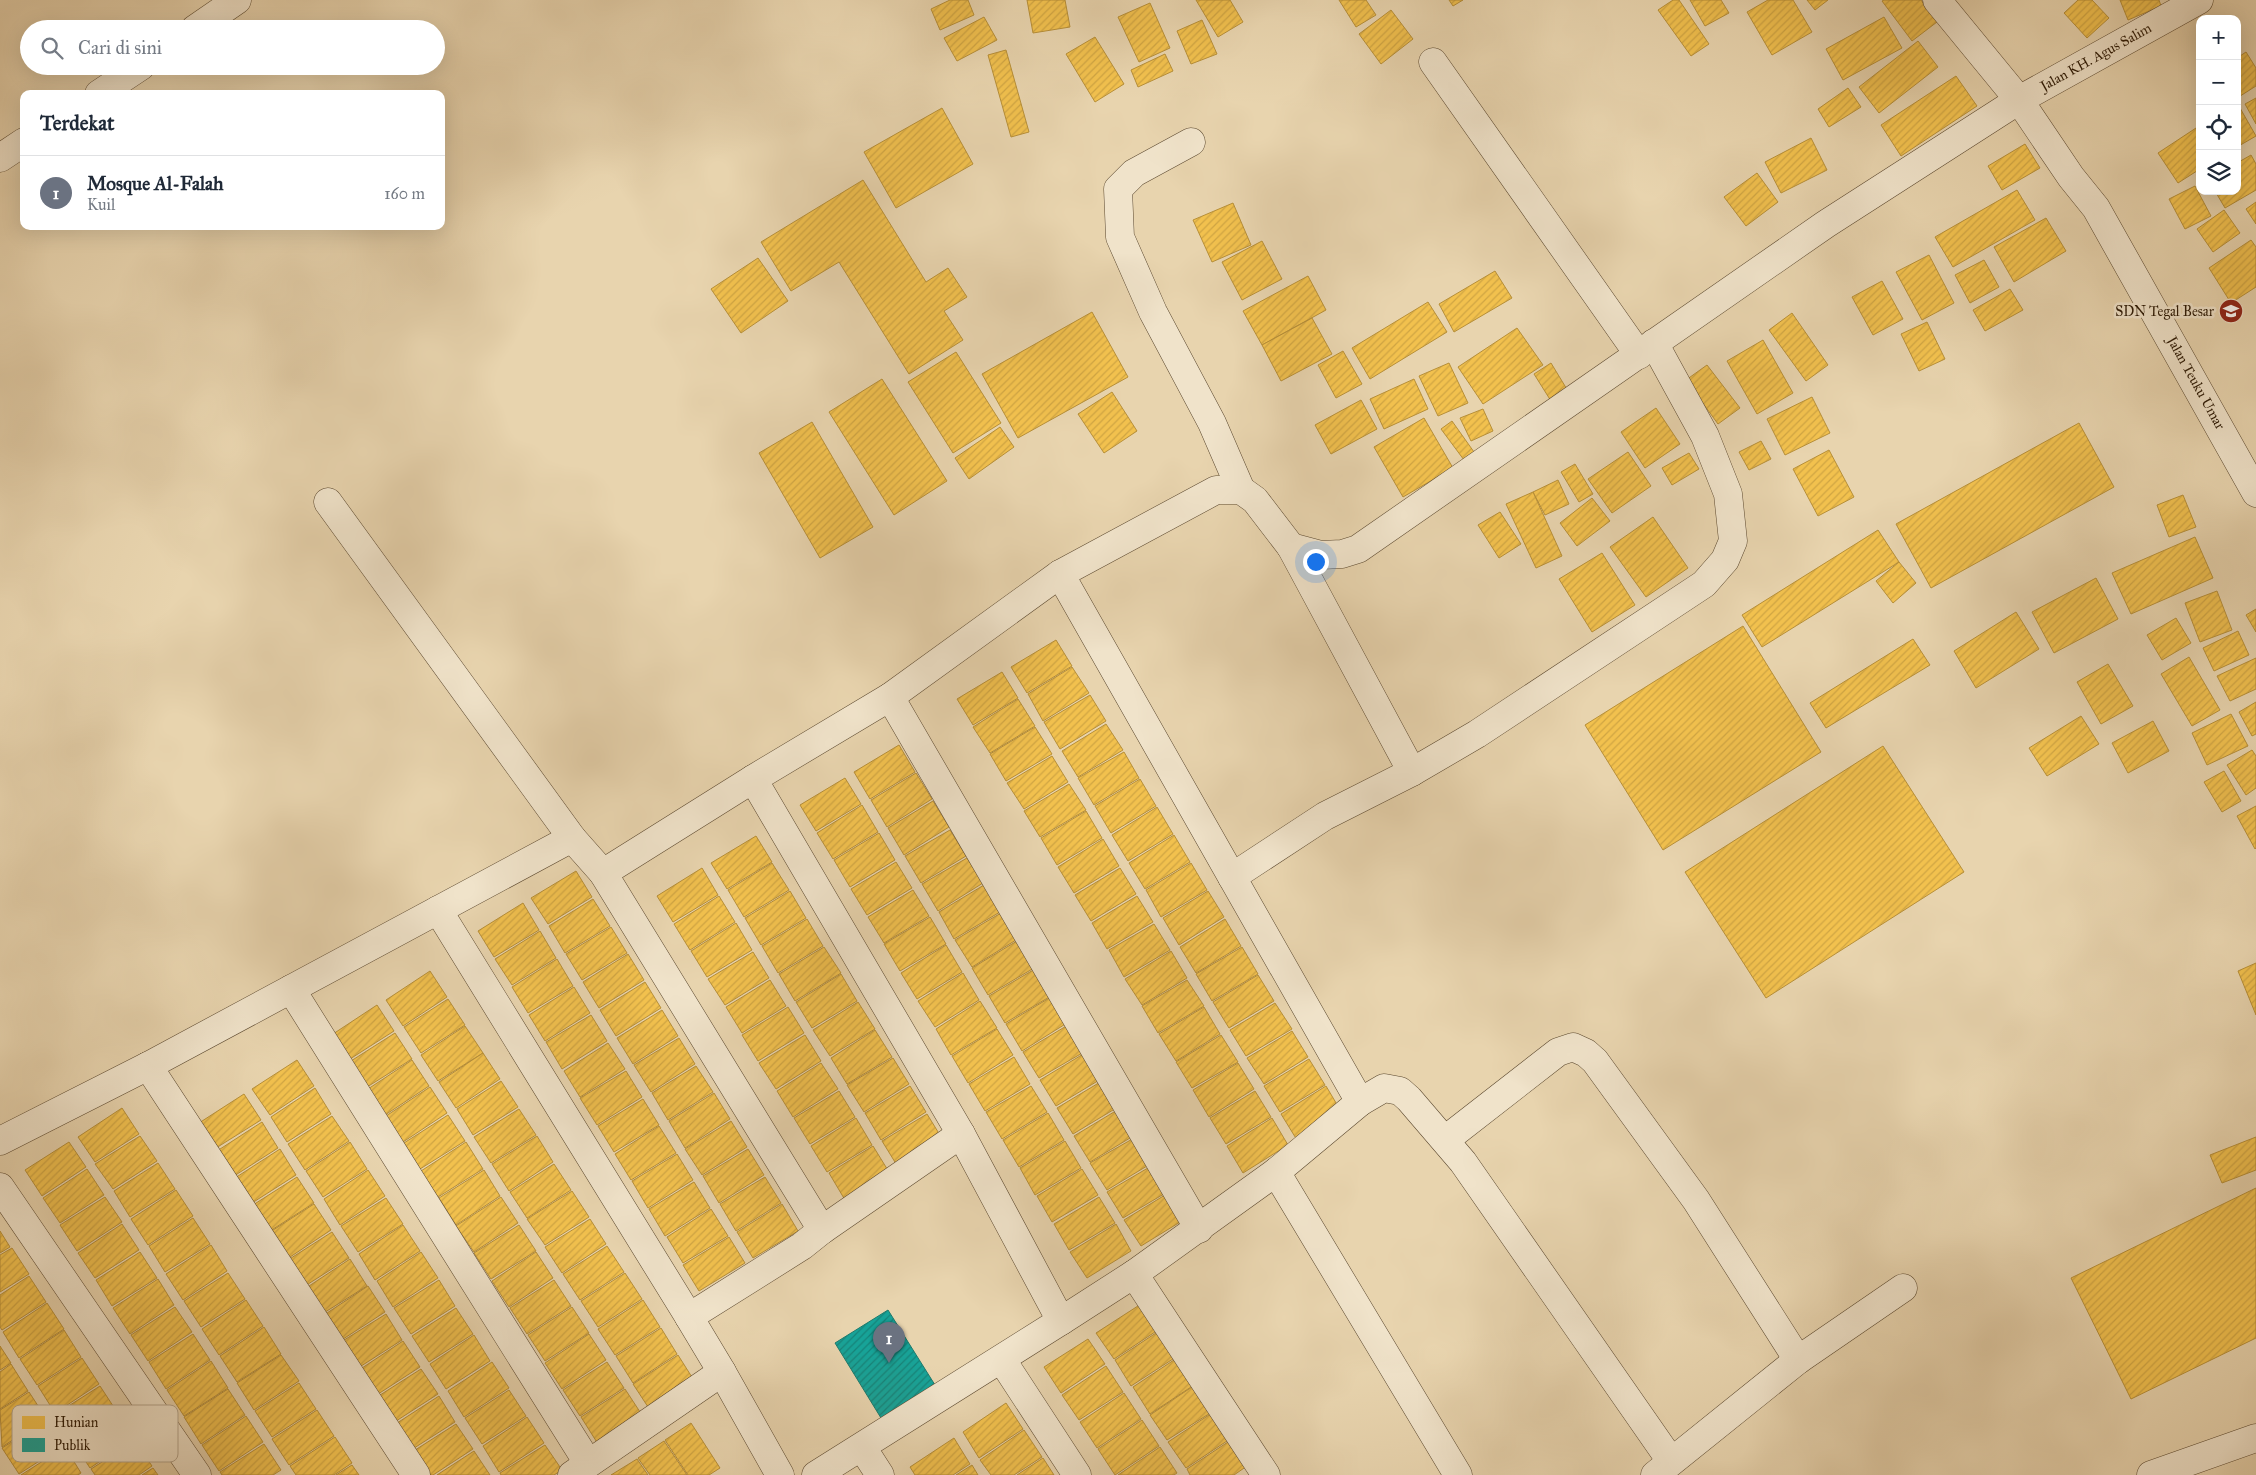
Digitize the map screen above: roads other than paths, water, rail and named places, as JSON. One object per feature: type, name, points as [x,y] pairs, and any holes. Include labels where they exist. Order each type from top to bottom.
[{"type":"street","points":[[208,20],[237,0]]},
{"type":"street","name":"Jalan Teuku Umar","points":[[1937,0],[2018,100],[2070,177],[2096,208],[2256,493]]},
{"type":"street","name":"Jalan KH. Agus Salim","points":[[1291,547],[1321,555],[1342,554],[1358,549],[1826,224],[2018,100],[2199,0]]},
{"type":"street","points":[[1232,877],[1325,816],[1412,772],[1494,723],[1696,590],[1704,584],[1725,560],[1733,541],[1728,494],[1705,436],[1647,349],[1434,62]]},
{"type":"street","points":[[105,90],[127,75]]},
{"type":"street","points":[[1191,142],[1134,174],[1118,190],[1120,237],[1153,312],[1212,423],[1240,490],[1255,500],[1291,547],[1412,772]]},
{"type":"street","points":[[0,158],[20,145]]},
{"type":"street","points":[[602,873],[890,697],[1060,574],[1216,490],[1240,490]]},
{"type":"street","points":[[328,502],[572,838],[602,873],[822,1230]]},
{"type":"street","points":[[1060,574],[1360,1102]]},
{"type":"street","points":[[890,697],[1199,1229]]},
{"type":"street","points":[[753,779],[961,1134],[1061,1321]]},
{"type":"street","points":[[0,1141],[148,1066],[572,838]]},
{"type":"street","points":[[438,910],[722,1372],[780,1475]]},
{"type":"street","points":[[291,989],[580,1469],[722,1372]]},
{"type":"street","points":[[1444,1140],[1558,1052],[1573,1047],[1586,1053],[1595,1061],[1696,1200],[1798,1360]]},
{"type":"street","points":[[148,1066],[416,1475]]},
{"type":"street","points":[[816,1475],[1002,1360],[1134,1274],[1276,1172],[1360,1102],[1384,1088],[1400,1090],[1463,1162],[1662,1468],[1798,1360],[1903,1288]]},
{"type":"street","points":[[689,1318],[802,1246],[822,1230],[961,1134]]},
{"type":"street","points":[[1276,1172],[1458,1475]]},
{"type":"street","points":[[0,1187],[149,1405]]},
{"type":"street","points":[[1134,1274],[1266,1475]]},
{"type":"street","points":[[1002,1360],[1077,1475]]},
{"type":"street","points":[[2151,1475],[2256,1438]]},
{"type":"street","points":[[178,1447],[197,1475]]},
{"type":"street","points":[[862,1447],[880,1475]]},
{"type":"place","name":"SDN Tegal Besar","points":[[2231,311]]},
{"type":"place","name":"Mosque Al-Falah","points":[[889,1363]]}]
